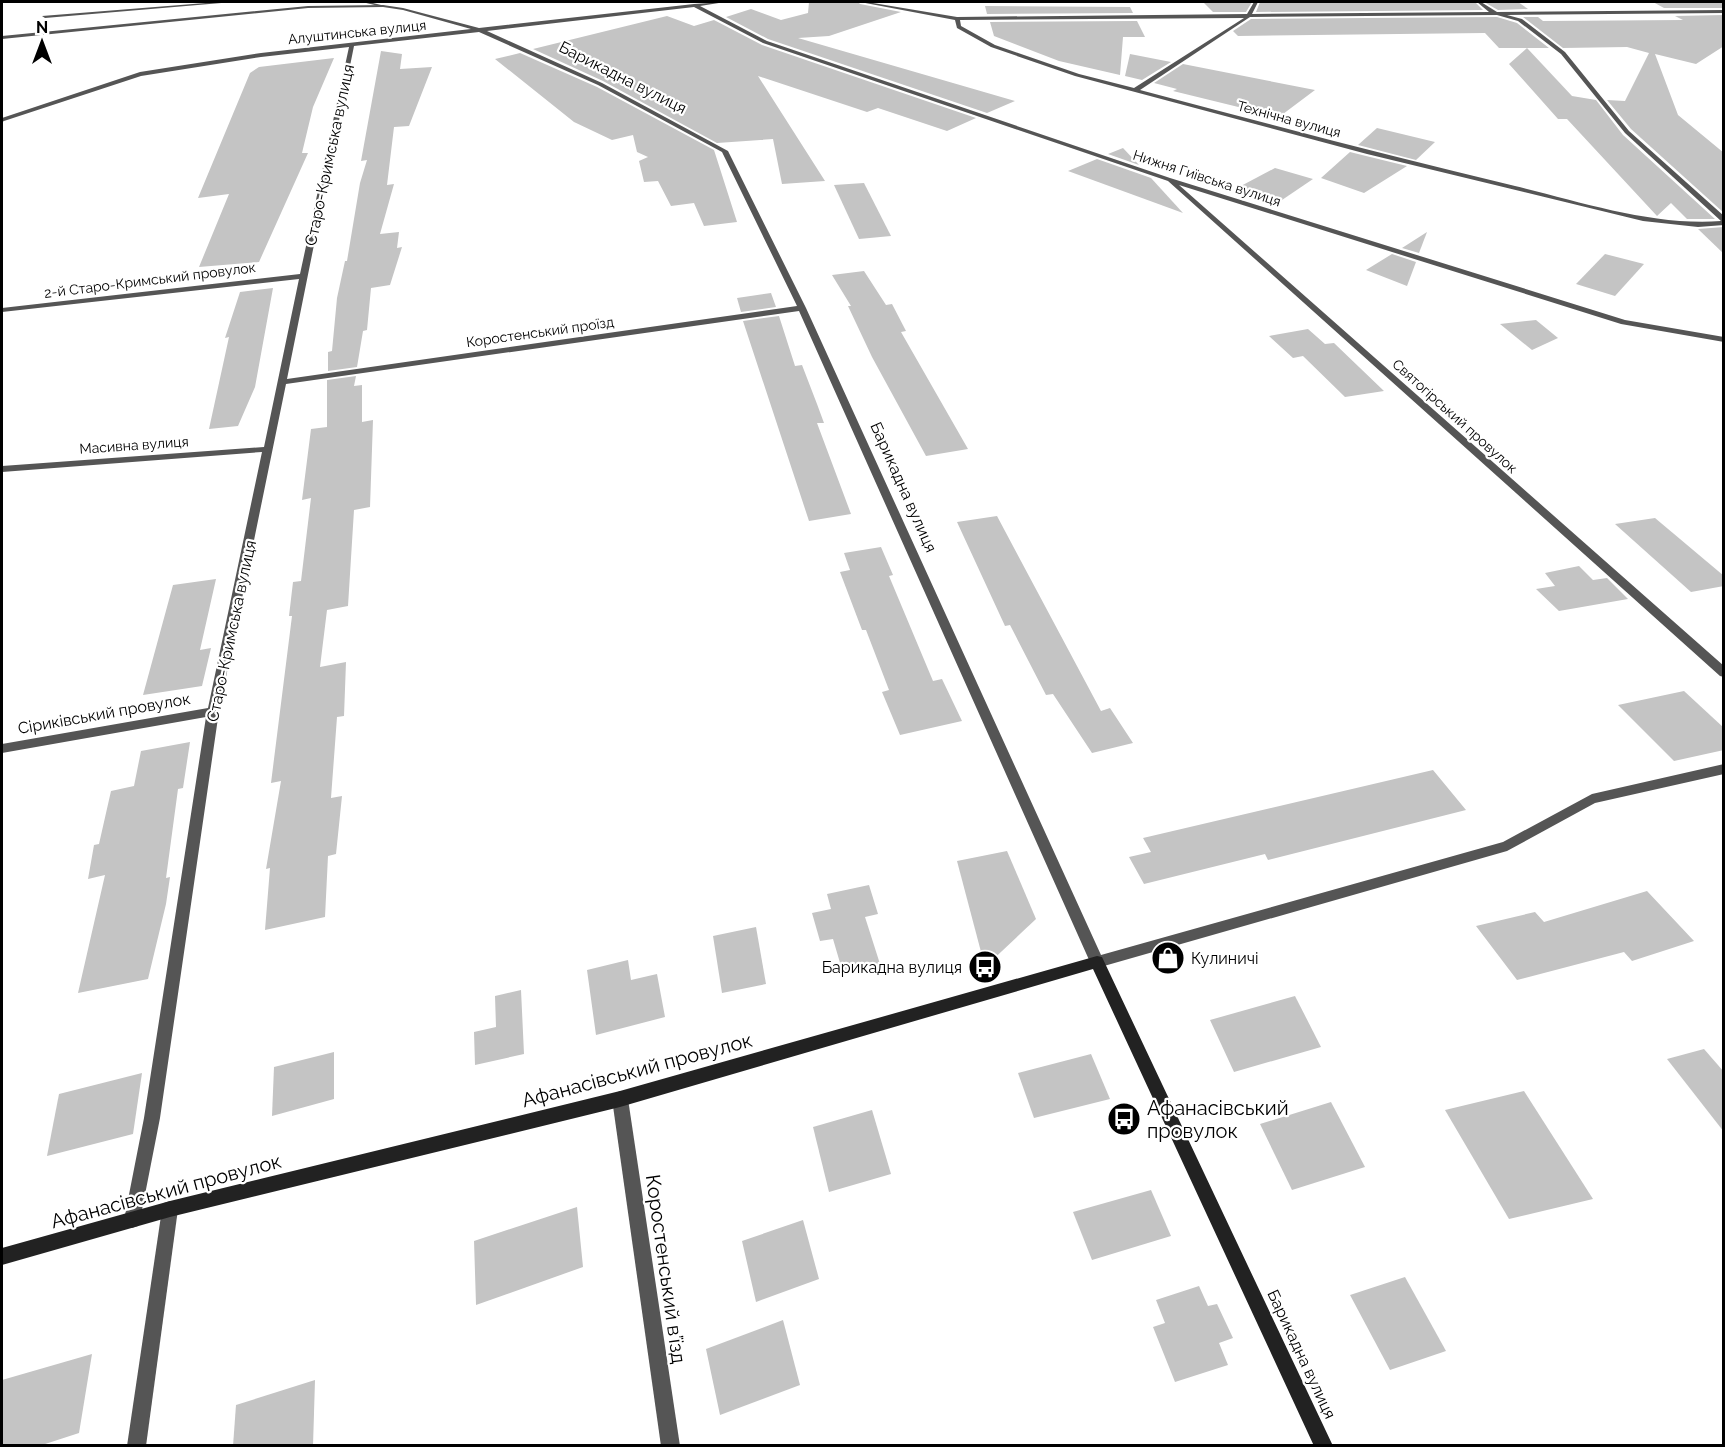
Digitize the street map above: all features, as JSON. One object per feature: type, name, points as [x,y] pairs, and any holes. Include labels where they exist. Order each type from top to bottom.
[{"type":"street","points":[[96,12],[99,2]]},
{"type":"street","points":[[141,9],[143,2]]},
{"type":"street","points":[[45,16],[141,9],[186,3],[231,2]]},
{"type":"street","points":[[364,2],[483,31]]},
{"type":"street","name":"Алуштинська вулиця","points":[[2,120],[140,74],[261,55],[723,2]]},
{"type":"street","points":[[862,2],[957,19],[1248,17],[1529,11],[1724,11]]},
{"type":"street","points":[[1134,91],[1248,17],[1256,2]]},
{"type":"street","points":[[1479,2],[1492,12],[1520,20],[1563,53],[1627,132],[1724,221]]},
{"type":"street","name":"Нижня Гиївська вулиця","points":[[694,5],[765,42],[1168,179],[1624,322],[1724,340]]},
{"type":"street","points":[[2,37],[308,7],[383,6]]},
{"type":"street","points":[[1641,6],[1649,11]]},
{"type":"street","points":[[1520,20],[1529,11]]},
{"type":"street","name":"Технічна вулиця","points":[[957,19],[959,27],[993,45],[1134,91],[1369,153],[1643,219],[1698,225],[1724,221]]},
{"type":"street","name":"Барикадна вулиця","points":[[483,31],[600,84],[725,151],[802,308],[1097,962],[1324,1446]]},
{"type":"street","name":"Старо-Кримська вулиця","points":[[132,1220],[152,1118],[213,711],[352,45]]},
{"type":"street","name":"Святогірський провулок","points":[[1168,179],[1724,673]]},
{"type":"street","name":"2-й Старо-Кримський провулок","points":[[2,310],[303,276]]},
{"type":"street","name":"Коростенський проїзд","points":[[282,381],[802,308]]},
{"type":"street","name":"Масивна вулиця","points":[[2,469],[269,449]]},
{"type":"street","name":"Сіриківський провулок","points":[[2,748],[213,711]]},
{"type":"street","name":"Афанасівський провулок","points":[[2,1257],[170,1209],[620,1099],[1507,846],[1592,800],[1724,769]]},
{"type":"street","name":"Коростенський в’їзд","points":[[620,1099],[671,1446]]},
{"type":"street","points":[[136,1446],[170,1209]]},
{"type":"building","points":[[809,2],[858,2],[901,12],[829,36],[798,38],[1015,101],[987,113],[768,39],[726,17],[751,9],[781,20],[808,13]]},
{"type":"building","points":[[1252,2],[1246,12],[1213,12],[1204,3]]},
{"type":"building","points":[[1260,2],[1475,2],[1483,10],[1256,12]]},
{"type":"building","points":[[1484,2],[1518,2],[1528,9],[1498,10]]},
{"type":"building","points":[[1653,2],[1724,2],[1724,8],[1664,8]]},
{"type":"building","points":[[985,6],[1130,7],[1133,13],[987,14]]},
{"type":"building","points":[[1724,15],[1724,46],[1696,64],[1655,54],[1678,115],[1724,153],[1724,213],[1631,129],[1607,100],[1625,101],[1649,53],[1627,47],[1563,48],[1523,17],[1538,17],[1543,21],[1683,20],[1675,16]]},
{"type":"building","points":[[667,16],[694,26],[714,20],[762,45],[976,118],[947,131],[878,108],[867,112],[758,76],[825,181],[782,184],[773,139],[717,143],[603,81],[533,49]]},
{"type":"building","points":[[1497,17],[1517,23],[1549,48],[1499,48],[1485,33],[1238,36],[1233,31],[1251,19]]},
{"type":"building","points":[[1137,21],[1145,37],[1123,37],[1120,75],[1059,61],[994,36],[990,22]]},
{"type":"building","points":[[1527,48],[1572,96],[1596,100],[1623,135],[1715,219],[1687,219],[1671,203],[1657,216],[1567,119],[1558,119],[1509,64]]},
{"type":"building","points":[[381,51],[402,54],[400,69],[432,67],[409,126],[394,127],[387,185],[394,184],[380,234],[399,232],[397,248],[402,247],[390,285],[371,288],[367,330],[363,331],[357,367],[328,371],[328,352],[332,351],[337,298],[345,261],[347,261],[360,183],[367,160],[361,161]]},
{"type":"building","points":[[520,53],[597,87],[714,150],[737,222],[704,226],[694,203],[671,206],[658,181],[644,182],[639,161],[648,157],[637,152],[633,135],[612,140],[574,122],[495,59]]},
{"type":"building","points":[[1130,54],[1171,62],[1142,80],[1125,76]]},
{"type":"building","points":[[334,58],[313,107],[302,153],[308,153],[259,262],[199,267],[229,194],[198,198],[250,73],[259,67]]},
{"type":"building","points":[[1183,64],[1315,90],[1279,117],[1173,91],[1177,89],[1154,83]]},
{"type":"building","points":[[1377,128],[1435,142],[1416,160],[1358,145]]},
{"type":"building","points":[[1123,148],[1139,165],[1108,154]]},
{"type":"building","points":[[1350,152],[1407,166],[1364,193],[1321,178]]},
{"type":"building","points":[[1097,159],[1151,178],[1183,213],[1068,171]]},
{"type":"building","points":[[1275,168],[1313,179],[1282,200],[1239,187]]},
{"type":"building","points":[[864,183],[891,236],[859,239],[834,185]]},
{"type":"building","points":[[1724,227],[1724,254],[1698,229]]},
{"type":"building","points":[[1427,232],[1419,253],[1402,248]]},
{"type":"building","points":[[1392,254],[1416,262],[1407,286],[1366,270]]},
{"type":"building","points":[[1605,254],[1644,264],[1615,296],[1576,284]]},
{"type":"building","points":[[864,271],[886,305],[892,304],[906,331],[901,332],[968,449],[926,456],[872,357],[848,306],[851,306],[832,275]]},
{"type":"building","points":[[273,288],[255,387],[238,426],[209,429],[229,337],[225,338],[240,292]]},
{"type":"building","points":[[771,293],[776,307],[741,312],[737,298]]},
{"type":"building","points":[[779,316],[795,366],[802,365],[824,423],[817,423],[851,514],[809,521],[743,321]]},
{"type":"building","points":[[1536,320],[1558,338],[1532,350],[1500,324]]},
{"type":"building","points":[[1308,329],[1325,344],[1334,343],[1384,391],[1345,397],[1303,356],[1293,358],[1269,336]]},
{"type":"building","points":[[356,376],[354,386],[362,385],[362,422],[373,420],[370,507],[354,510],[348,606],[327,610],[320,667],[346,662],[344,716],[337,717],[331,798],[342,796],[336,854],[328,856],[325,917],[265,930],[270,868],[266,869],[281,781],[271,783],[292,616],[289,616],[293,582],[301,581],[311,498],[302,500],[311,429],[327,427],[327,380]]},
{"type":"building","points":[[997,516],[1101,711],[1110,708],[1133,743],[1092,753],[1053,694],[1046,695],[1010,625],[1005,626],[957,522]]},
{"type":"building","points":[[1655,518],[1724,576],[1724,586],[1691,592],[1615,524]]},
{"type":"building","points":[[881,547],[893,575],[889,576],[933,681],[942,679],[962,721],[900,735],[882,692],[889,690],[866,630],[862,630],[840,572],[850,570],[844,553]]},
{"type":"building","points":[[1579,566],[1593,580],[1607,578],[1628,599],[1559,611],[1536,589],[1555,586],[1545,573]]},
{"type":"building","points":[[216,579],[200,650],[211,648],[202,686],[143,695],[173,585]]},
{"type":"building","points":[[1684,691],[1724,728],[1724,750],[1674,761],[1618,705]]},
{"type":"building","points":[[190,742],[183,788],[178,789],[166,878],[170,877],[166,904],[148,979],[78,993],[105,875],[88,879],[94,845],[99,844],[111,791],[134,786],[141,751]]},
{"type":"building","points":[[1433,770],[1466,810],[1268,860],[1265,854],[1144,884],[1129,857],[1151,852],[1143,838]]},
{"type":"building","points":[[1007,851],[1036,919],[985,967],[957,861]]},
{"type":"building","points":[[869,885],[878,914],[865,917],[880,964],[843,973],[833,939],[820,941],[812,913],[831,909],[827,894]]},
{"type":"building","points":[[1647,891],[1694,941],[1632,961],[1624,952],[1517,980],[1476,926],[1535,912],[1544,922]]},
{"type":"building","points":[[756,927],[766,984],[722,993],[713,936]]},
{"type":"building","points":[[628,960],[631,980],[657,974],[665,1017],[596,1035],[587,970]]},
{"type":"building","points":[[521,990],[524,1054],[475,1065],[474,1032],[496,1027],[495,996]]},
{"type":"building","points":[[1295,996],[1321,1047],[1234,1072],[1210,1020]]},
{"type":"building","points":[[1704,1049],[1724,1072],[1724,1132],[1667,1059]]},
{"type":"building","points":[[334,1052],[334,1099],[272,1116],[274,1067]]},
{"type":"building","points":[[1091,1054],[1110,1099],[1034,1118],[1018,1073]]},
{"type":"building","points":[[142,1073],[133,1134],[47,1156],[59,1094]]},
{"type":"building","points":[[1524,1091],[1593,1199],[1509,1219],[1445,1110]]},
{"type":"building","points":[[1331,1102],[1365,1167],[1292,1190],[1260,1124]]},
{"type":"building","points":[[872,1110],[891,1174],[829,1192],[813,1127]]},
{"type":"building","points":[[1151,1190],[1171,1236],[1092,1260],[1073,1212]]},
{"type":"building","points":[[577,1207],[583,1267],[476,1305],[474,1241]]},
{"type":"building","points":[[803,1220],[819,1279],[756,1302],[742,1241]]},
{"type":"building","points":[[1405,1277],[1446,1351],[1390,1370],[1350,1295]]},
{"type":"building","points":[[1199,1286],[1208,1306],[1217,1304],[1233,1338],[1219,1343],[1228,1365],[1175,1382],[1153,1327],[1165,1323],[1156,1300]]},
{"type":"building","points":[[783,1320],[800,1385],[720,1415],[706,1349]]},
{"type":"building","points":[[92,1354],[79,1433],[39,1446],[2,1446],[2,1380]]},
{"type":"building","points":[[315,1380],[313,1446],[233,1446],[236,1405]]},
{"type":"place","name":"Кулиничі","points":[[1168,958]]},
{"type":"place","name":"Барикадна вулиця","points":[[985,967]]},
{"type":"place","name":"Афанасівський провулок","points":[[1124,1119]]}]
